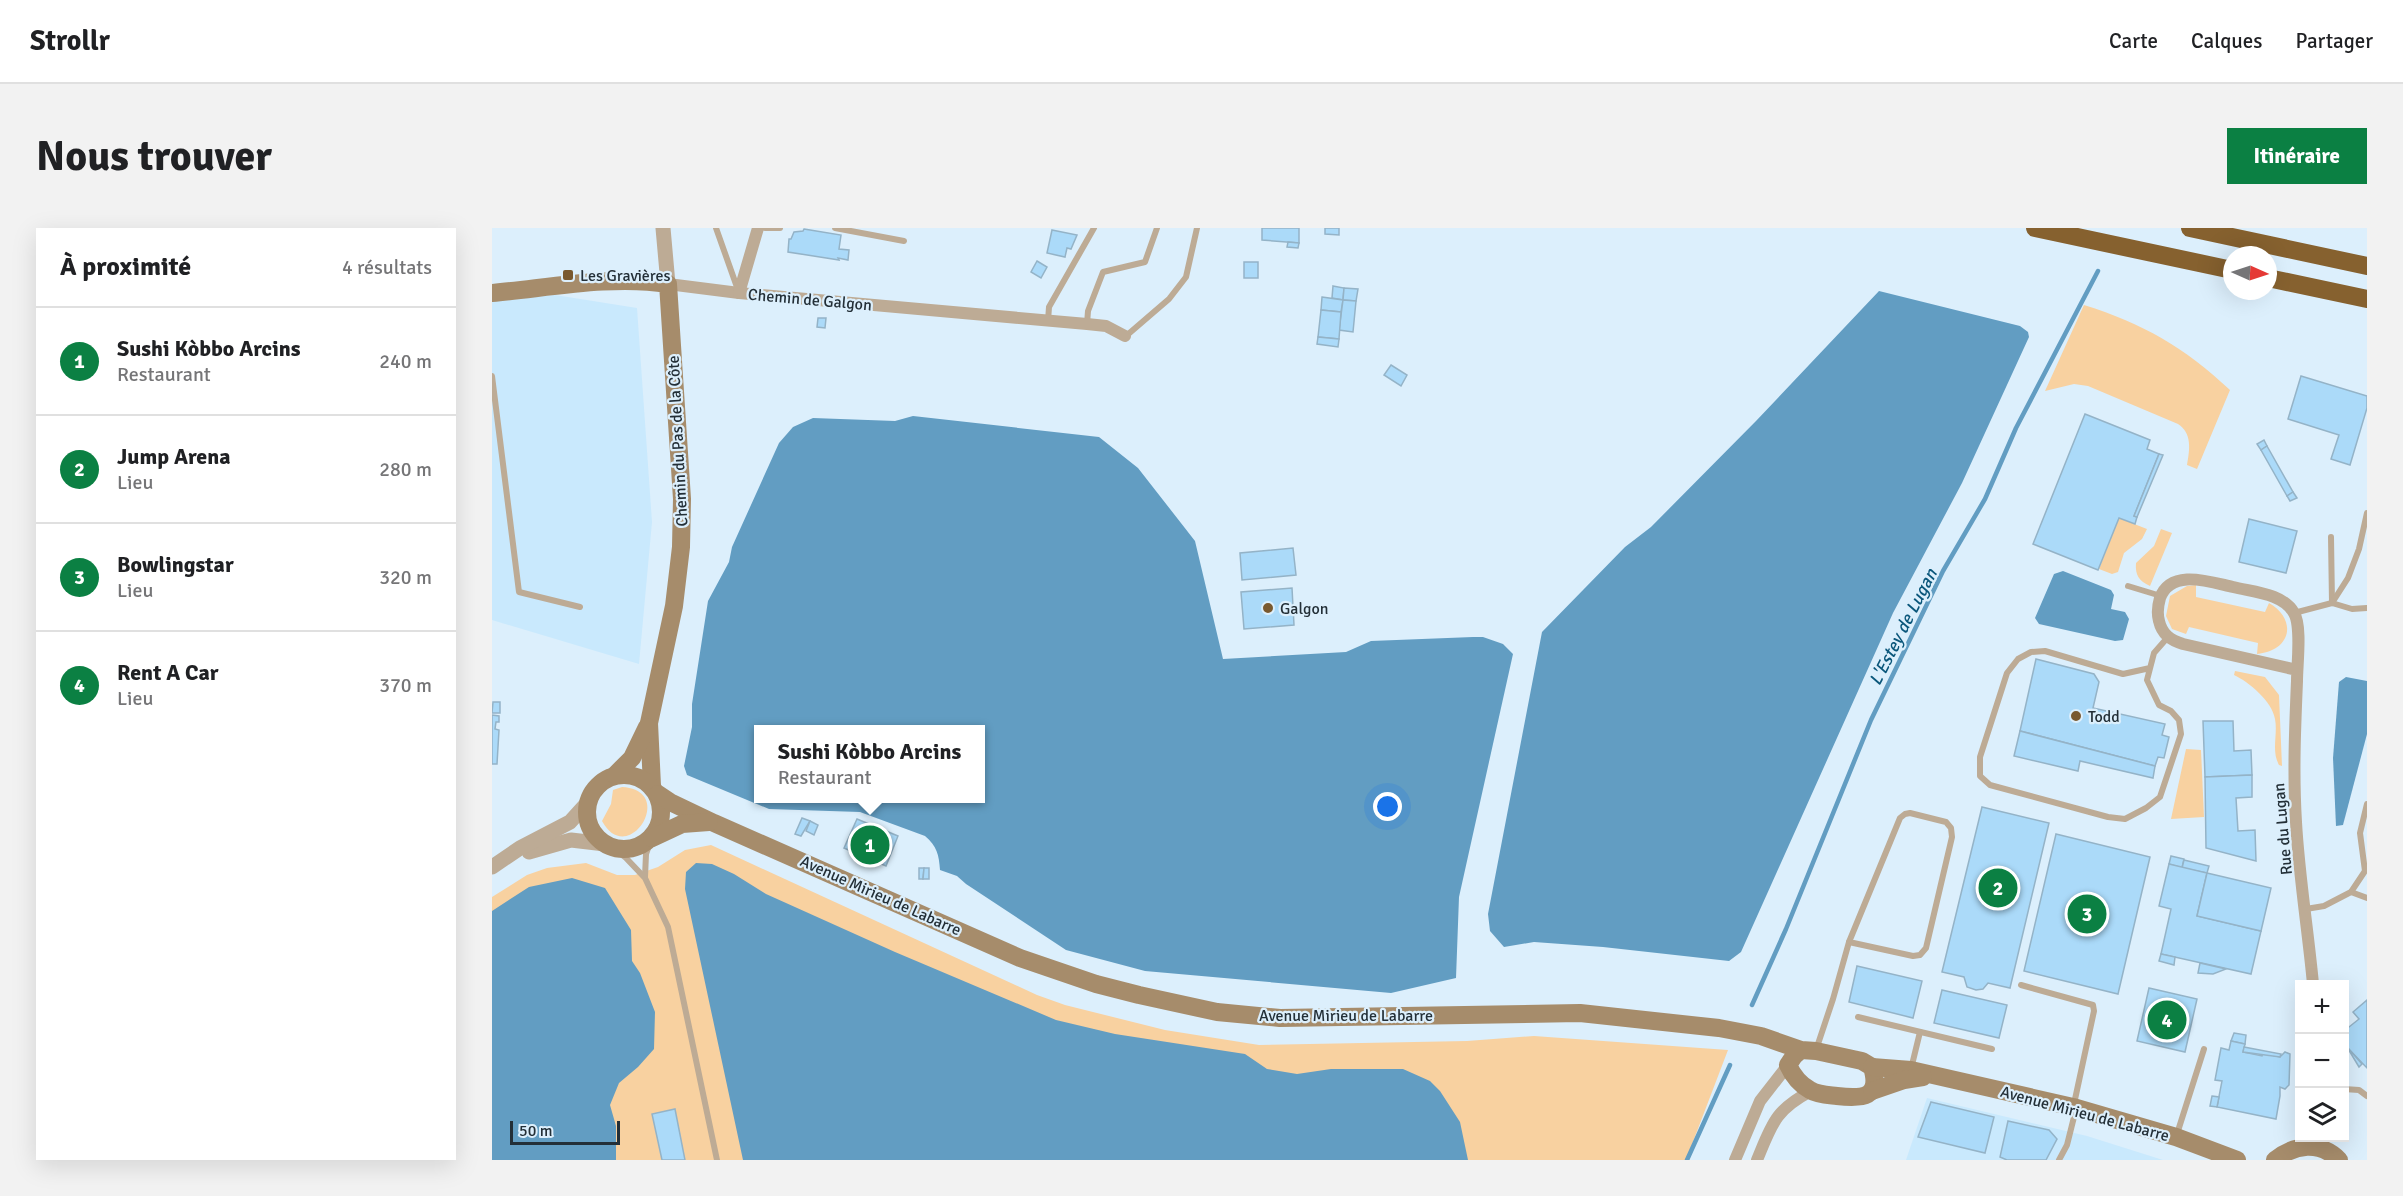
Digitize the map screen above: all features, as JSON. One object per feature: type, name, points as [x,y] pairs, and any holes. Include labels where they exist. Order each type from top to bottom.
[{"type":"highway","points":[[2035,228],[2223,268]]},
{"type":"highway","points":[[2190,228],[2367,267]]},
{"type":"highway","points":[[2277,280],[2367,299]]},
{"type":"highway","points":[[2306,285],[2367,312]]},
{"type":"main road","name":"Chemin de Galgon","points":[[492,293],[645,280],[668,284]]},
{"type":"main road","name":"Chemin du Pas de la Côte","points":[[615,775],[632,758],[649,723],[668,639],[681,547],[682,499],[668,284]]},
{"type":"main road","name":"Chemin du Pas de la Côte","points":[[649,723],[655,790]]},
{"type":"main road","points":[[615,775],[639,777],[655,790],[662,812],[661,821],[652,838],[645,843],[629,849],[608,845],[593,833],[587,818],[589,801],[596,787],[615,775]]},
{"type":"main road","name":"Avenue Mirieu de Labarre","points":[[655,790],[670,802],[1020,958],[1096,984],[1206,1010],[1280,1018],[1580,1013],[1719,1028],[1862,1061],[1872,1067],[1911,1070],[2075,1108],[2176,1137],[2237,1160]]},
{"type":"main road","name":"Avenue Mirieu de Labarre","points":[[652,838],[682,824],[714,822]]},
{"type":"main road","points":[[1757,1036],[1788,1065],[1795,1078],[1811,1091]]},
{"type":"main road","points":[[1788,1065],[1794,1056],[1809,1050]]},
{"type":"main road","points":[[1872,1067],[1875,1083],[1872,1091]]},
{"type":"main road","name":"Avenue Mirieu de Labarre","points":[[1811,1091],[1852,1098],[1864,1097],[1872,1091],[1904,1080],[1930,1076]]},
{"type":"main road","points":[[2275,1160],[2284,1152],[2310,1142],[2338,1160]]},
{"type":"street","name":"Chemin du Pas de la Côte","points":[[663,228],[668,284]]},
{"type":"street","points":[[739,293],[758,228]]},
{"type":"street","name":"Chemin de Galgon","points":[[668,284],[739,293],[1106,326],[1125,336]]},
{"type":"street","points":[[2294,613],[2283,601],[2271,596],[2197,579],[2183,579],[2172,583],[2164,590],[2157,615],[2160,628],[2168,638],[2183,644],[2297,670]]},
{"type":"street","name":"Rue du Lugan","points":[[2294,613],[2297,628],[2294,772],[2296,824],[2313,980]]},
{"type":"street","points":[[495,865],[520,848],[570,822],[589,801]]},
{"type":"street","points":[[495,865],[571,840],[608,845]]},
{"type":"street","points":[[1736,1160],[1763,1096],[1788,1065]]},
{"type":"street","points":[[1756,1160],[1771,1125],[1783,1109],[1811,1091]]},
{"type":"lane","points":[[716,228],[739,293]]},
{"type":"lane","points":[[765,228],[780,228]]},
{"type":"lane","points":[[835,228],[904,240]]},
{"type":"lane","points":[[1048,321],[1049,307],[1094,228]]},
{"type":"lane","points":[[1087,324],[1088,311],[1103,272],[1145,262],[1157,228]]},
{"type":"lane","points":[[1125,336],[1169,299],[1186,278],[1197,228]]},
{"type":"lane","points":[[492,376],[519,592],[580,607]]},
{"type":"lane","points":[[2332,603],[2349,578],[2359,549],[2367,513]]},
{"type":"lane","points":[[2331,537],[2332,603]]},
{"type":"lane","points":[[2128,586],[2161,596]]},
{"type":"lane","points":[[2294,613],[2332,603],[2352,609],[2367,608]]},
{"type":"lane","points":[[2150,668],[2123,674],[2045,651],[2031,652],[2018,659],[2007,673],[1980,757],[1980,776],[1990,785],[2108,817],[2125,819],[2146,808],[2160,797],[2181,734],[2179,720],[2171,711],[2159,705],[2148,680],[2154,653],[2168,638]]},
{"type":"lane","points":[[2306,909],[2324,906],[2351,892],[2365,871],[2360,833],[2367,804]]},
{"type":"lane","points":[[1809,1050],[1833,999],[1849,942],[1900,818],[1910,813],[1946,822],[1951,828],[1952,837],[1926,948],[1920,955],[1913,956],[1849,942]]},
{"type":"lane","points":[[645,878],[646,854],[652,838]]},
{"type":"lane","points":[[608,845],[626,858],[645,878],[660,908],[673,946],[717,1160]]},
{"type":"lane","points":[[2351,892],[2367,898]]},
{"type":"lane","points":[[2021,985],[2093,1005],[2094,1011],[2067,1145],[2059,1160]]},
{"type":"lane","points":[[1858,1017],[1992,1049]]},
{"type":"lane","points":[[1911,1070],[1920,1032]]},
{"type":"lane","points":[[2176,1137],[2204,1048]]},
{"type":"lane","points":[[2349,1089],[2359,1090],[2367,1096]]},
{"type":"shaded area","points":[[555,295],[637,308],[652,522],[639,664],[492,620],[492,300]]},
{"type":"shaded area","points":[[2084,305],[2126,320],[2162,338],[2196,361],[2230,390],[2197,469],[2187,465],[2188,437],[2178,424],[2088,386],[2074,384],[2045,391]]},
{"type":"shaded area","points":[[2119,518],[2147,529],[2142,539],[2124,553],[2118,572],[2112,574],[2099,569]]},
{"type":"shaded area","points":[[2161,529],[2172,533],[2150,586],[2138,577],[2136,563],[2154,546]]},
{"type":"shaded area","points":[[2196,585],[2196,597],[2265,612],[2269,603],[2278,610],[2287,626],[2287,634],[2283,641],[2268,652],[2257,654],[2258,643],[2189,627],[2186,634],[2172,629],[2166,616],[2170,596],[2187,586]]},
{"type":"shaded area","points":[[2235,671],[2265,677],[2279,695],[2282,766],[2279,765],[2275,754],[2276,725],[2273,712],[2259,693],[2234,675]]},
{"type":"shaded area","points":[[2186,749],[2201,750],[2204,817],[2171,819]]},
{"type":"shaded area","points":[[622,787],[638,791],[646,800],[647,812],[643,823],[635,832],[624,836],[613,833],[602,821],[611,804],[613,790]]},
{"type":"shaded area","points":[[711,845],[1037,995],[1065,1005],[1165,1030],[1259,1045],[1467,1041],[1534,1036],[1728,1050],[1686,1160],[492,1160],[492,897],[527,875],[547,868],[586,863],[617,875],[635,875],[658,867],[685,850]]},
{"type":"shaded area","points":[[1927,1098],[2087,1136],[2163,1160],[1906,1160]]},
{"type":"water","points":[[1879,291],[2020,326],[2028,332],[2029,337],[1962,483],[1893,613],[1741,952],[1729,961],[1534,942],[1504,947],[1490,931],[1488,914],[1542,632],[1625,547],[1651,527],[1756,421]]},
{"type":"water","points":[[913,416],[1099,437],[1138,468],[1195,541],[1223,659],[1346,652],[1371,641],[1483,637],[1503,644],[1513,654],[1459,897],[1456,978],[1391,993],[1145,971],[1066,950],[957,876],[940,870],[937,851],[925,836],[860,812],[769,809],[755,803],[985,803],[985,725],[754,725],[754,803],[687,775],[684,766],[692,727],[692,704],[708,601],[729,562],[732,547],[779,443],[793,427],[813,418],[895,421]]},
{"type":"water","points":[[2063,571],[2111,590],[2114,595],[2111,609],[2125,612],[2129,619],[2123,640],[2115,641],[2039,624],[2035,618],[2054,574]]},
{"type":"water","points":[[2346,677],[2367,681],[2367,734],[2343,825],[2336,826],[2333,758],[2339,682]]},
{"type":"water","points":[[696,863],[712,864],[734,874],[766,894],[1056,1020],[1115,1034],[1245,1054],[1267,1069],[1297,1074],[1331,1069],[1403,1069],[1430,1081],[1440,1091],[1460,1122],[1468,1160],[743,1160],[685,889],[686,872]]},
{"type":"water","points":[[572,878],[605,888],[631,930],[632,961],[640,973],[655,1012],[654,1049],[619,1083],[610,1105],[616,1126],[616,1160],[492,1160],[492,911],[529,887]]},
{"type":"building","points":[[1262,228],[1299,228],[1299,243],[1262,240]]},
{"type":"building","points":[[1325,228],[1339,228],[1339,235],[1325,234]]},
{"type":"building","points":[[804,229],[841,235],[839,249],[849,250],[848,260],[788,252],[789,239],[794,232]]},
{"type":"building","points":[[1052,230],[1077,235],[1071,249],[1067,248],[1065,257],[1047,253]]},
{"type":"building","points":[[1288,242],[1299,243],[1298,248],[1287,247]]},
{"type":"building","points":[[1037,261],[1047,267],[1041,278],[1031,272]]},
{"type":"building","points":[[1244,262],[1258,262],[1258,278],[1244,278]]},
{"type":"building","points":[[1333,286],[1344,288],[1343,300],[1332,298]]},
{"type":"building","points":[[1344,288],[1358,289],[1356,301],[1343,300]]},
{"type":"building","points":[[1322,297],[1343,300],[1341,312],[1321,310]]},
{"type":"building","points":[[1343,300],[1356,301],[1353,332],[1339,330]]},
{"type":"building","points":[[1321,310],[1341,312],[1339,339],[1318,337]]},
{"type":"building","points":[[818,318],[826,318],[825,328],[817,327]]},
{"type":"building","points":[[1318,337],[1339,339],[1338,347],[1317,344]]},
{"type":"building","points":[[1391,365],[1407,375],[1401,386],[1384,375]]},
{"type":"building","points":[[2301,376],[2367,396],[2367,408],[2350,465],[2331,459],[2339,435],[2288,419]]},
{"type":"building","points":[[2085,414],[2150,440],[2147,449],[2159,454],[2134,516],[2137,517],[2135,524],[2119,518],[2098,570],[2033,544]]},
{"type":"building","points":[[2264,440],[2267,446],[2261,450],[2257,444]]},
{"type":"building","points":[[2267,446],[2293,492],[2287,496],[2261,450]]},
{"type":"building","points":[[2159,454],[2163,455],[2137,517],[2134,516]]},
{"type":"building","points":[[2293,492],[2297,498],[2290,501],[2287,496]]},
{"type":"building","points":[[2249,519],[2297,531],[2286,573],[2239,562]]},
{"type":"building","points":[[1293,548],[1296,575],[1242,580],[1240,553]]},
{"type":"building","name":"Galgon","points":[[1292,588],[1294,625],[1244,629],[1241,592]]},
{"type":"building","name":"Todd","points":[[2036,659],[2094,674],[2099,682],[2093,708],[2165,724],[2162,735],[2169,737],[2164,758],[2158,757],[2155,766],[2020,731]]},
{"type":"building","points":[[493,702],[500,702],[500,713],[492,713]]},
{"type":"building","points":[[492,715],[499,716],[495,729],[499,730],[497,764],[492,764]]},
{"type":"building","points":[[2203,721],[2233,721],[2234,751],[2251,750],[2252,775],[2205,777]]},
{"type":"building","points":[[2020,731],[2155,766],[2153,778],[2080,761],[2078,771],[2014,756]]},
{"type":"building","points":[[2252,775],[2252,797],[2236,798],[2238,831],[2255,830],[2256,861],[2206,848],[2205,777]]},
{"type":"building","points":[[1982,807],[2049,823],[2010,988],[1988,983],[1983,989],[1976,990],[1967,987],[1964,977],[1942,972]]},
{"type":"building","points":[[802,818],[810,821],[801,836],[795,834]]},
{"type":"building","points":[[857,819],[898,836],[886,866],[844,848]]},
{"type":"building","points":[[810,821],[818,825],[814,835],[806,831]]},
{"type":"building","points":[[2056,834],[2150,857],[2118,994],[2024,971]]},
{"type":"building","points":[[2171,856],[2184,859],[2182,868],[2169,864]]},
{"type":"building","points":[[2184,860],[2209,866],[2207,873],[2182,868]]},
{"type":"building","points":[[2169,864],[2207,873],[2197,916],[2261,931],[2251,974],[2161,954],[2171,909],[2159,906]]},
{"type":"building","points":[[919,868],[924,868],[923,879],[919,879]]},
{"type":"building","points":[[924,868],[929,868],[929,879],[923,879]]},
{"type":"building","points":[[2207,873],[2271,888],[2261,931],[2197,916]]},
{"type":"building","points":[[2161,954],[2175,957],[2174,965],[2159,961]]},
{"type":"building","points":[[2200,963],[2226,969],[2213,974],[2198,973]]},
{"type":"building","points":[[1857,966],[1922,981],[1913,1018],[1849,1002]]},
{"type":"building","points":[[2149,988],[2197,999],[2185,1052],[2137,1041]]},
{"type":"building","points":[[1942,990],[2007,1005],[1999,1038],[1934,1023]]},
{"type":"building","points":[[2367,1000],[2367,1068],[2349,1049],[2349,1027],[2359,1019],[2353,1012]]},
{"type":"building","points":[[2234,1033],[2246,1035],[2245,1044],[2231,1041]]},
{"type":"building","points":[[2231,1041],[2245,1044],[2243,1052],[2280,1057],[2285,1052],[2290,1054],[2289,1085],[2285,1089],[2280,1087],[2276,1119],[2217,1107],[2222,1081],[2215,1080],[2221,1048],[2229,1050]]},
{"type":"building","points":[[2244,1047],[2281,1054],[2280,1057],[2243,1052]]},
{"type":"building","points":[[2349,1049],[2362,1064],[2359,1067],[2349,1050]]},
{"type":"building","points":[[2212,1096],[2219,1097],[2217,1107],[2210,1106]]},
{"type":"building","points":[[1931,1102],[1994,1117],[1985,1153],[1918,1137]]},
{"type":"building","points":[[675,1109],[685,1160],[662,1160],[652,1114]]},
{"type":"building","points":[[2008,1121],[2049,1130],[2057,1139],[2046,1160],[2007,1160],[2000,1157]]},
{"type":"waterway","name":"L'Estey de Lugan","points":[[1752,1005],[1786,929],[1871,720],[1943,571],[1985,499],[2016,428],[2098,271]]},
{"type":"waterway","name":"L'Estey de Lugan","points":[[1687,1160],[1730,1065]]},
{"type":"place","name":"Les Gravières","points":[[568,275]]},
{"type":"place","name":"Galgon","points":[[1268,608]]},
{"type":"place","name":"Todd","points":[[2076,716]]},
{"type":"place","name":"Sushi Kòbbo Arcins","points":[[870,845]]},
{"type":"place","name":"Jump Arena","points":[[1998,888]]},
{"type":"place","name":"Bowlingstar","points":[[2087,914]]},
{"type":"place","name":"Rent A Car","points":[[2167,1020]]}]
